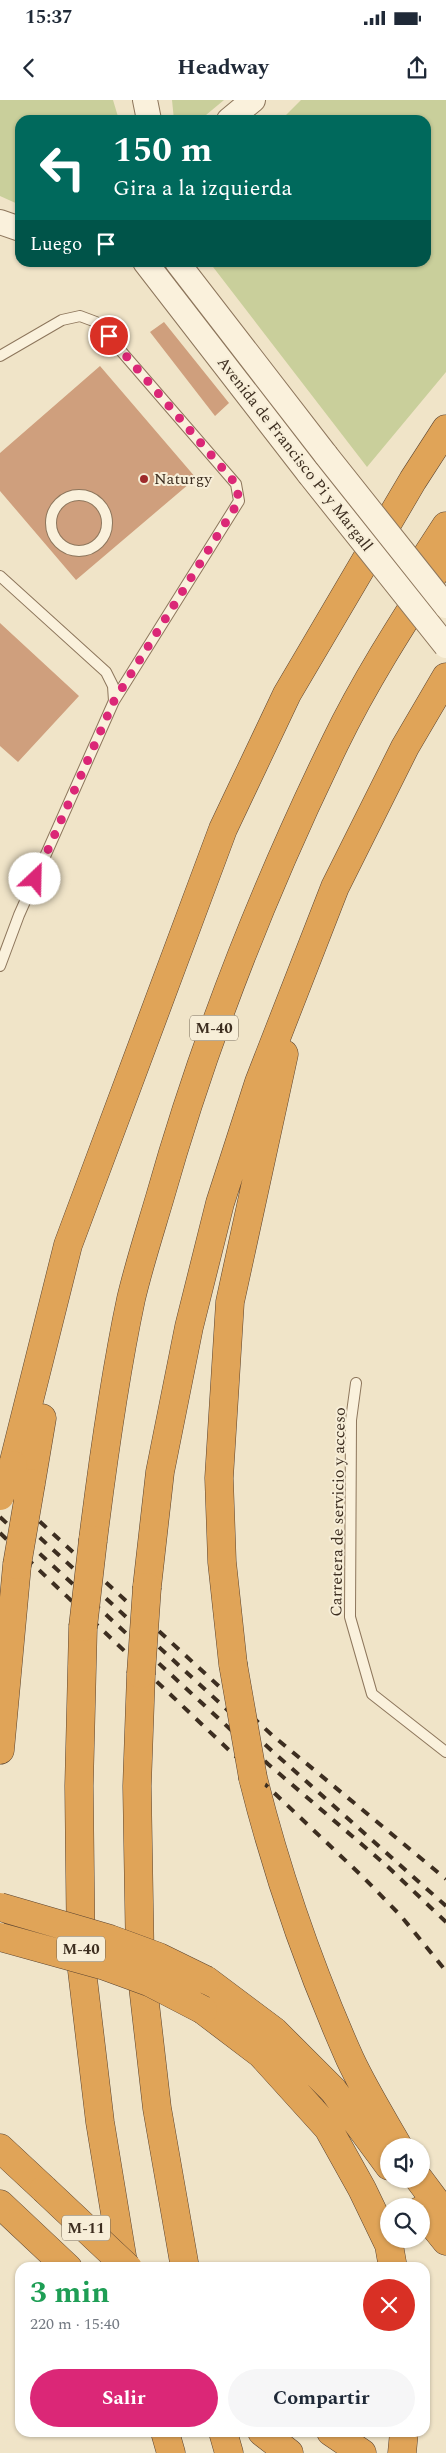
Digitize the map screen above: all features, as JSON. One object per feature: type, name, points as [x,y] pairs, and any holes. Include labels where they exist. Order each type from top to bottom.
[{"type":"highway","points":[[0,1750],[17,1565],[22,1474],[121,1104],[167,974],[224,829],[287,694],[413,480],[446,429]]},
{"type":"highway","points":[[180,1124],[208,1005],[252,885],[311,756],[381,627],[446,526]]},
{"type":"highway","name":"M-40","points":[[123,2262],[100,2122],[81,1962],[79,1786],[83,1628],[103,1454],[131,1299],[180,1124],[232,980],[272,881],[336,741],[393,639],[446,556]]},
{"type":"highway","points":[[183,2262],[156,2108],[140,1960],[137,1786],[141,1674],[147,1586],[160,1472],[188,1327],[220,1203],[259,1082],[335,888],[405,747],[446,677]]},
{"type":"highway","points":[[304,966],[230,1302],[219,1478],[222,1562],[232,1664],[253,1778],[266,1830],[308,1957],[351,2061],[394,2138]]},
{"type":"highway","points":[[0,1496],[22,1474]]},
{"type":"highway","points":[[0,1907],[110,1939],[159,1957],[206,1980],[274,2031],[333,2090],[380,2154]]},
{"type":"highway","points":[[0,1937],[123,1972],[149,1982],[203,2010],[260,2054],[328,2128],[362,2189],[389,2245],[392,2262]]},
{"type":"highway","name":"M-11","points":[[0,2148],[122,2262]]},
{"type":"highway","points":[[426,2188],[446,2215]]},
{"type":"highway","name":"M-11","points":[[0,2204],[62,2262]]},
{"type":"highway","points":[[430,2221],[446,2241]]},
{"type":"highway","points":[[166,2437],[171,2453]]},
{"type":"highway","points":[[224,2437],[229,2453]]},
{"type":"highway","points":[[268,2437],[289,2453]]},
{"type":"highway","points":[[338,2437],[362,2453]]},
{"type":"highway","points":[[402,2453],[404,2437]]},
{"type":"street","points":[[145,100],[148,115]]},
{"type":"street","points":[[235,115],[253,100]]},
{"type":"street","name":"Avenida de Francisco Pi y Margall","points":[[148,267],[446,646]]},
{"type":"street","name":"Avenida de Francisco Pi y Margall","points":[[181,267],[446,606]]},
{"type":"lane","points":[[0,356],[62,320],[80,316],[96,322],[236,484],[239,501],[114,701],[19,915],[0,966]]},
{"type":"lane","points":[[78,494],[95,500],[106,514],[106,532],[94,547],[85,550],[66,548],[54,534],[52,516],[61,501],[69,496],[78,494]]},
{"type":"lane","points":[[0,576],[106,672],[113,686],[114,701]]},
{"type":"lane","name":"Carretera de servicio y acceso","points":[[356,1384],[351,1420],[350,1617],[372,1694],[446,1752]]},
{"type":"green space","points":[[0,100],[113,100],[118,115],[15,115],[15,203],[0,196]]},
{"type":"green space","points":[[172,100],[224,100],[206,115],[174,115]]},
{"type":"green space","points":[[301,100],[446,100],[446,372],[367,467],[213,267],[431,267],[431,115],[286,115]]},
{"type":"building","points":[[164,322],[229,403],[215,416],[150,332]]},
{"type":"building","points":[[100,366],[196,478],[76,580],[0,491],[0,453]]},
{"type":"building","points":[[0,623],[79,696],[18,762],[0,746]]},
{"type":"railway","points":[[0,1485],[272,1735],[446,1879]]},
{"type":"railway","points":[[0,1501],[271,1750],[446,1906]]},
{"type":"railway","points":[[0,1517],[268,1764],[387,1866],[446,1922]]},
{"type":"railway","points":[[0,1533],[364,1878],[401,1916],[446,1971]]},
{"type":"place","name":"Naturgy","points":[[144,479]]},
{"type":"route","points":[[35,879],[114,701],[127,677],[239,501],[236,484],[109,336]]}]
